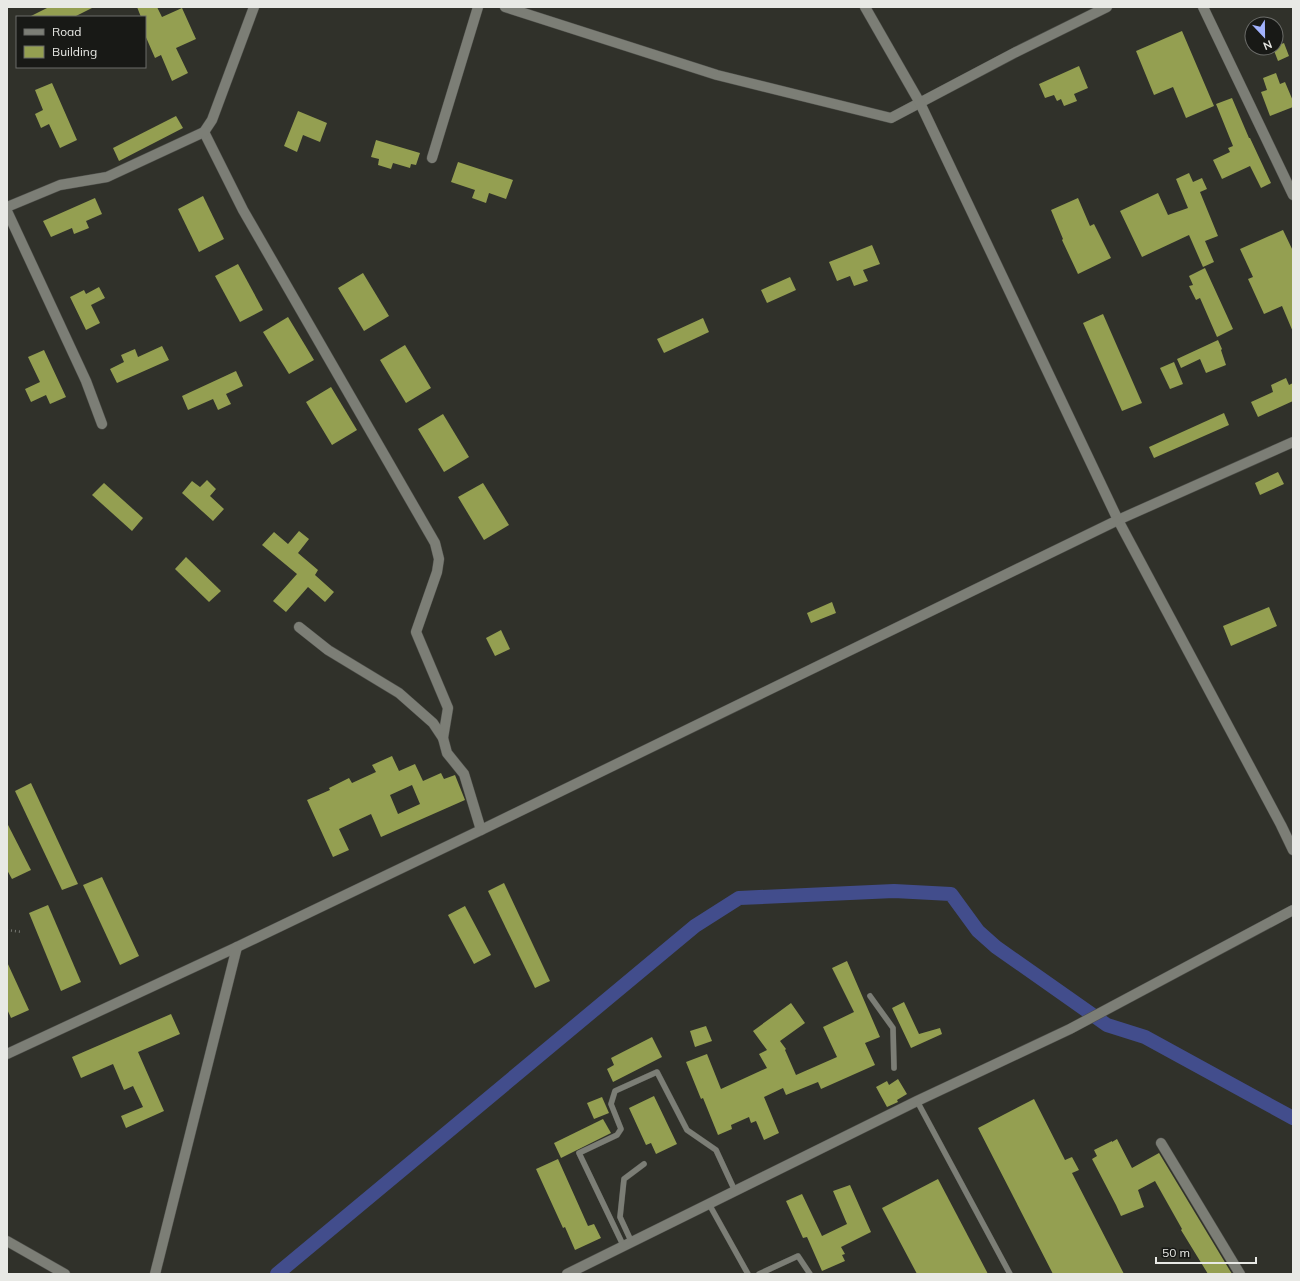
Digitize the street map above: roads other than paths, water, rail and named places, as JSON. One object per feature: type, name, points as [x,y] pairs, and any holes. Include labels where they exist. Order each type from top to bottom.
[{"type":"street","points":[[7,207],[60,185],[108,177],[204,132],[212,120],[254,7]]},
{"type":"street","points":[[432,158],[478,7]]},
{"type":"street","points":[[505,7],[717,76],[891,118],[1016,52],[1107,7]]},
{"type":"street","points":[[865,7],[920,103],[1118,520],[1293,850]]},
{"type":"street","points":[[1203,7],[1293,195]]},
{"type":"street","points":[[204,132],[243,210],[435,542],[439,559],[438,565],[416,632],[448,708],[443,738]]},
{"type":"street","points":[[7,211],[86,381],[102,424]]},
{"type":"street","points":[[7,1054],[481,830],[1118,520],[1293,442]]},
{"type":"street","points":[[299,627],[328,650],[399,693],[433,723],[443,738],[447,753],[464,774],[481,830]]},
{"type":"street","points":[[567,1274],[736,1192],[917,1101],[1070,1029],[1293,910]]},
{"type":"street","points":[[155,1274],[236,947]]},
{"type":"street","points":[[1162,1142],[1240,1274]]},
{"type":"street","points":[[7,1241],[65,1274]]},
{"type":"lane","points":[[870,996],[893,1028],[894,1068]]},
{"type":"lane","points":[[628,1245],[579,1153],[617,1136],[621,1129],[611,1104],[615,1091],[657,1072],[687,1130],[716,1150],[736,1192]]},
{"type":"lane","points":[[917,1101],[1010,1274]]},
{"type":"lane","points":[[628,1245],[620,1217],[624,1179],[644,1164]]},
{"type":"lane","points":[[709,1204],[748,1274]]},
{"type":"lane","points":[[759,1274],[798,1256],[810,1274]]},
{"type":"waterway","points":[[277,1274],[695,926],[739,898],[894,891],[951,894],[978,931],[996,947],[1107,1025],[1145,1037],[1293,1118]]}]
